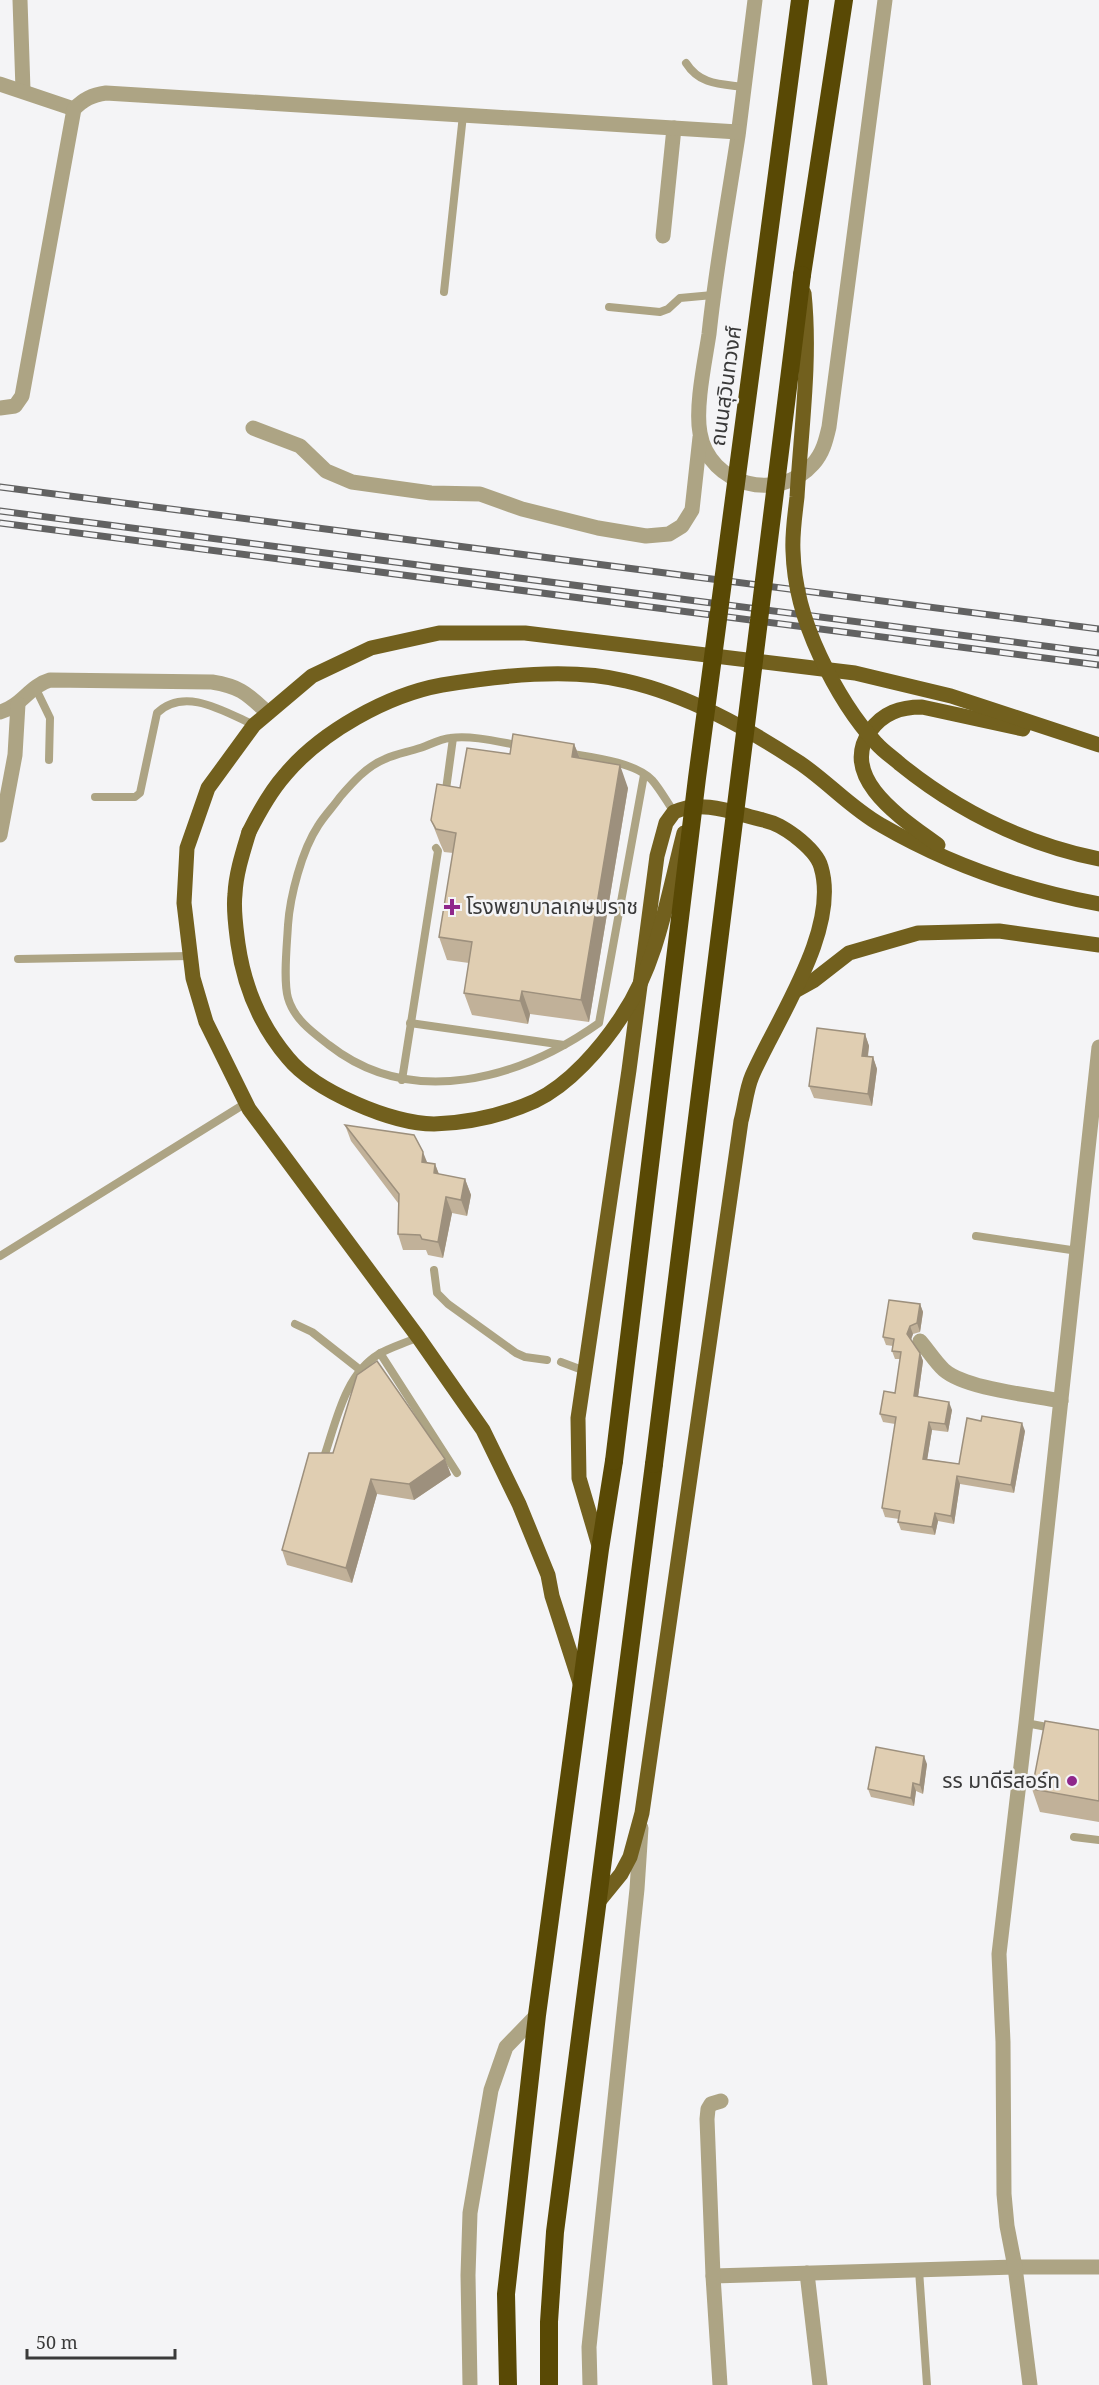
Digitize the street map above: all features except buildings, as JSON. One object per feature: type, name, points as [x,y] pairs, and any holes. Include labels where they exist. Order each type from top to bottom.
[{"type":"highway","name":"ถนนสุวินทวงศ์","points":[[507,2385],[506,2294],[537,2015],[614,1461],[698,778],[800,0]]},
{"type":"highway","points":[[549,2385],[549,2322],[555,2232],[599,1901],[802,275],[844,0]]},
{"type":"main road","points":[[802,275],[807,320],[793,551],[799,597],[811,637],[831,680],[853,715],[878,745],[942,795],[983,819],[1031,840],[1099,859]]},
{"type":"main road","points":[[582,1689],[552,1596],[548,1575],[519,1504],[483,1430],[418,1337],[246,1103],[206,1022],[193,978],[184,903],[187,848],[208,788],[254,725],[312,676],[371,648],[439,633],[525,633],[855,673],[951,696],[1099,745]]},
{"type":"main road","points":[[698,778],[648,966],[623,1015],[600,1047],[570,1076],[537,1100],[505,1112],[469,1121],[432,1124],[391,1116],[353,1103],[320,1085],[289,1060],[258,1010],[243,973],[234,895],[249,832],[264,803],[286,774],[316,746],[350,722],[384,703],[426,688],[480,679],[573,675],[625,680],[680,699],[740,726],[802,764],[880,825],[966,866],[1018,884],[1099,904]]},
{"type":"main road","points":[[966,866],[887,807],[870,785],[863,769],[862,753],[866,737],[876,723],[889,713],[905,707],[922,707],[1099,745]]},
{"type":"main road","points":[[599,1901],[621,1874],[630,1857],[642,1813],[741,1121],[751,1078],[795,991],[812,948],[822,913],[824,892],[821,865],[805,844],[777,824],[700,806],[674,812],[666,824],[657,856],[629,1070],[578,1418],[579,1478],[600,1549]]},
{"type":"main road","points":[[795,991],[813,981],[849,953],[918,933],[999,931],[1099,945]]},
{"type":"street","points":[[20,0],[23,90]]},
{"type":"street","points":[[253,428],[300,446],[326,471],[352,482],[431,493],[480,494],[522,509],[588,526],[646,536],[669,534],[682,526],[692,510],[713,295],[755,0]]},
{"type":"street","points":[[700,434],[707,454],[721,470],[739,482],[760,486],[780,485],[799,477],[814,464],[825,446],[885,0]]},
{"type":"street","points":[[0,84],[74,109]]},
{"type":"street","points":[[0,408],[15,406],[22,396],[74,109],[83,100],[93,95],[106,93],[738,132]]},
{"type":"street","points":[[663,236],[674,128]]},
{"type":"street","points":[[0,712],[18,704],[35,687],[50,680],[212,682],[234,686],[245,692],[268,713]]},
{"type":"street","points":[[0,835],[15,754],[18,704]]},
{"type":"street","points":[[1030,2385],[1004,2194],[1003,2042],[999,1954],[1099,1047]]},
{"type":"street","points":[[920,1341],[944,1370],[956,1378],[972,1384],[1061,1401]]},
{"type":"street","points":[[590,2385],[589,2347],[638,1890],[642,1813]]},
{"type":"street","points":[[470,2385],[468,2275],[471,2213],[491,2090],[506,2047],[537,2015]]},
{"type":"street","points":[[720,2385],[707,2119],[711,2104],[721,2101]]},
{"type":"street","points":[[713,2276],[1015,2267],[1099,2267]]},
{"type":"street","points":[[807,2273],[819,2385]]},
{"type":"lane","points":[[686,63],[699,78],[710,83],[744,87]]},
{"type":"lane","points":[[444,292],[463,115]]},
{"type":"lane","points":[[609,307],[660,312],[668,309],[680,298],[713,295]]},
{"type":"lane","points":[[35,687],[50,718],[49,760]]},
{"type":"lane","points":[[95,797],[135,797],[140,793],[157,713],[165,705],[176,701],[192,700],[212,706],[254,725]]},
{"type":"lane","points":[[528,747],[474,738],[453,738],[383,759],[350,785],[317,827],[298,873],[289,907],[286,951],[288,997],[297,1017],[340,1053],[384,1075],[402,1080],[462,1081],[512,1068],[564,1045],[599,1023],[644,775]]},
{"type":"lane","points":[[445,797],[453,738]]},
{"type":"lane","points":[[560,752],[593,757],[631,767],[651,779],[674,812]]},
{"type":"lane","points":[[402,1080],[438,851],[436,848]]},
{"type":"lane","points":[[18,959],[190,956]]},
{"type":"lane","points":[[410,1023],[564,1045]]},
{"type":"lane","points":[[0,1256],[246,1103]]},
{"type":"lane","points":[[976,1236],[1078,1251]]},
{"type":"lane","points":[[434,1270],[437,1293],[448,1304],[516,1353],[525,1357],[547,1360]]},
{"type":"lane","points":[[295,1324],[312,1332],[359,1370]]},
{"type":"lane","points":[[323,1460],[348,1388],[359,1370],[380,1353],[418,1337]]},
{"type":"lane","points":[[380,1353],[457,1473]]},
{"type":"lane","points":[[561,1362],[585,1371]]},
{"type":"lane","points":[[1026,1723],[1057,1729]]},
{"type":"lane","points":[[1074,1837],[1099,1840]]},
{"type":"lane","points":[[919,2270],[927,2385]]},
{"type":"railway","points":[[0,487],[1099,629]]},
{"type":"railway","points":[[0,511],[1099,653]]},
{"type":"railway","points":[[0,523],[1099,665]]},
{"type":"place","name":"โรงพยาบาลเกษมราช","points":[[452,907]]},
{"type":"place","name":"รร มาดีรีสอร์ท","points":[[1072,1781]]}]
